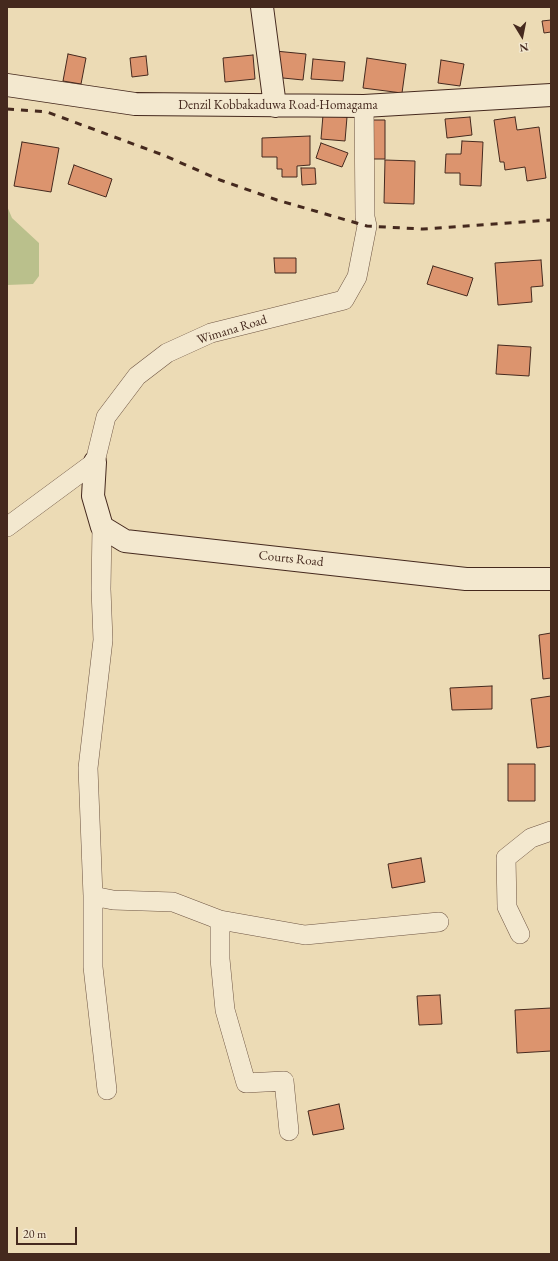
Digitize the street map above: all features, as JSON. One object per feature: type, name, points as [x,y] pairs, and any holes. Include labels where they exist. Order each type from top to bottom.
[{"type":"street","points":[[262,7],[275,106]]},
{"type":"street","name":"Denzil Kobbakaduwa Road-Homagama","points":[[7,85],[135,104],[364,106],[551,95]]},
{"type":"street","name":"Wimana Road","points":[[94,462],[106,416],[137,376],[167,353],[211,333],[344,300],[357,277],[367,226],[365,217],[364,106]]},
{"type":"street","points":[[7,527],[94,462]]},
{"type":"street","points":[[94,462],[93,496],[102,527],[101,589],[103,640],[88,768],[93,896],[93,967],[107,1090]]},
{"type":"street","name":"Courts Road","points":[[102,527],[125,541],[466,578],[551,579]]},
{"type":"street","points":[[520,934],[507,907],[506,858],[531,838],[551,831]]},
{"type":"street","points":[[93,896],[113,900],[173,902],[220,920],[305,935],[439,922]]},
{"type":"street","points":[[220,920],[220,959],[225,1010],[246,1083],[284,1081],[289,1131]]},
{"type":"green space","points":[[7,206],[12,218],[39,243],[39,276],[33,284],[7,285]]},
{"type":"building","points":[[551,20],[551,32],[544,33],[542,21]]},
{"type":"building","points":[[275,51],[306,54],[303,80],[273,77]]},
{"type":"building","points":[[68,54],[86,58],[81,84],[63,81]]},
{"type":"building","points":[[253,55],[255,79],[225,82],[223,58]]},
{"type":"building","points":[[146,56],[148,75],[132,77],[130,58]]},
{"type":"building","points":[[367,58],[406,64],[402,93],[363,88]]},
{"type":"building","points":[[313,59],[345,62],[343,81],[311,79]]},
{"type":"building","points":[[441,60],[464,64],[460,86],[438,83]]},
{"type":"building","points":[[323,115],[347,117],[345,141],[321,139]]},
{"type":"building","points":[[470,117],[472,135],[447,138],[445,119]]},
{"type":"building","points":[[515,117],[517,130],[539,127],[546,178],[527,181],[525,167],[505,170],[504,162],[500,162],[494,120]]},
{"type":"building","points":[[368,120],[385,120],[385,159],[368,159]]},
{"type":"building","points":[[310,136],[310,165],[297,166],[297,177],[282,177],[282,169],[277,169],[277,157],[262,157],[262,138]]},
{"type":"building","points":[[462,141],[483,142],[481,186],[460,185],[460,173],[445,173],[446,154],[461,154]]},
{"type":"building","points":[[22,142],[59,148],[51,192],[14,186]]},
{"type":"building","points":[[321,143],[348,153],[342,167],[316,158]]},
{"type":"building","points":[[385,160],[415,161],[414,204],[384,203]]},
{"type":"building","points":[[74,165],[112,179],[106,197],[68,184]]},
{"type":"building","points":[[301,168],[315,168],[316,184],[302,185]]},
{"type":"building","points":[[274,258],[296,258],[296,273],[275,273]]},
{"type":"building","points":[[541,260],[543,286],[531,287],[532,302],[498,305],[495,263]]},
{"type":"building","points":[[433,266],[473,278],[467,296],[427,284]]},
{"type":"building","points":[[498,345],[531,347],[529,376],[496,374]]},
{"type":"building","points":[[551,633],[551,678],[543,679],[539,635]]},
{"type":"building","points":[[492,686],[492,709],[452,710],[450,688]]},
{"type":"building","points":[[551,696],[551,746],[537,748],[531,699]]},
{"type":"building","points":[[508,764],[535,764],[535,801],[508,801]]},
{"type":"building","points":[[421,858],[425,882],[392,888],[388,864]]},
{"type":"building","points":[[440,995],[442,1024],[419,1025],[417,996]]},
{"type":"building","points":[[551,1008],[551,1051],[517,1053],[515,1010]]},
{"type":"building","points":[[339,1104],[344,1129],[313,1135],[308,1111]]},
{"type":"railway","points":[[7,109],[47,112],[163,155],[220,180],[277,200],[367,226],[423,229],[551,220]]}]
